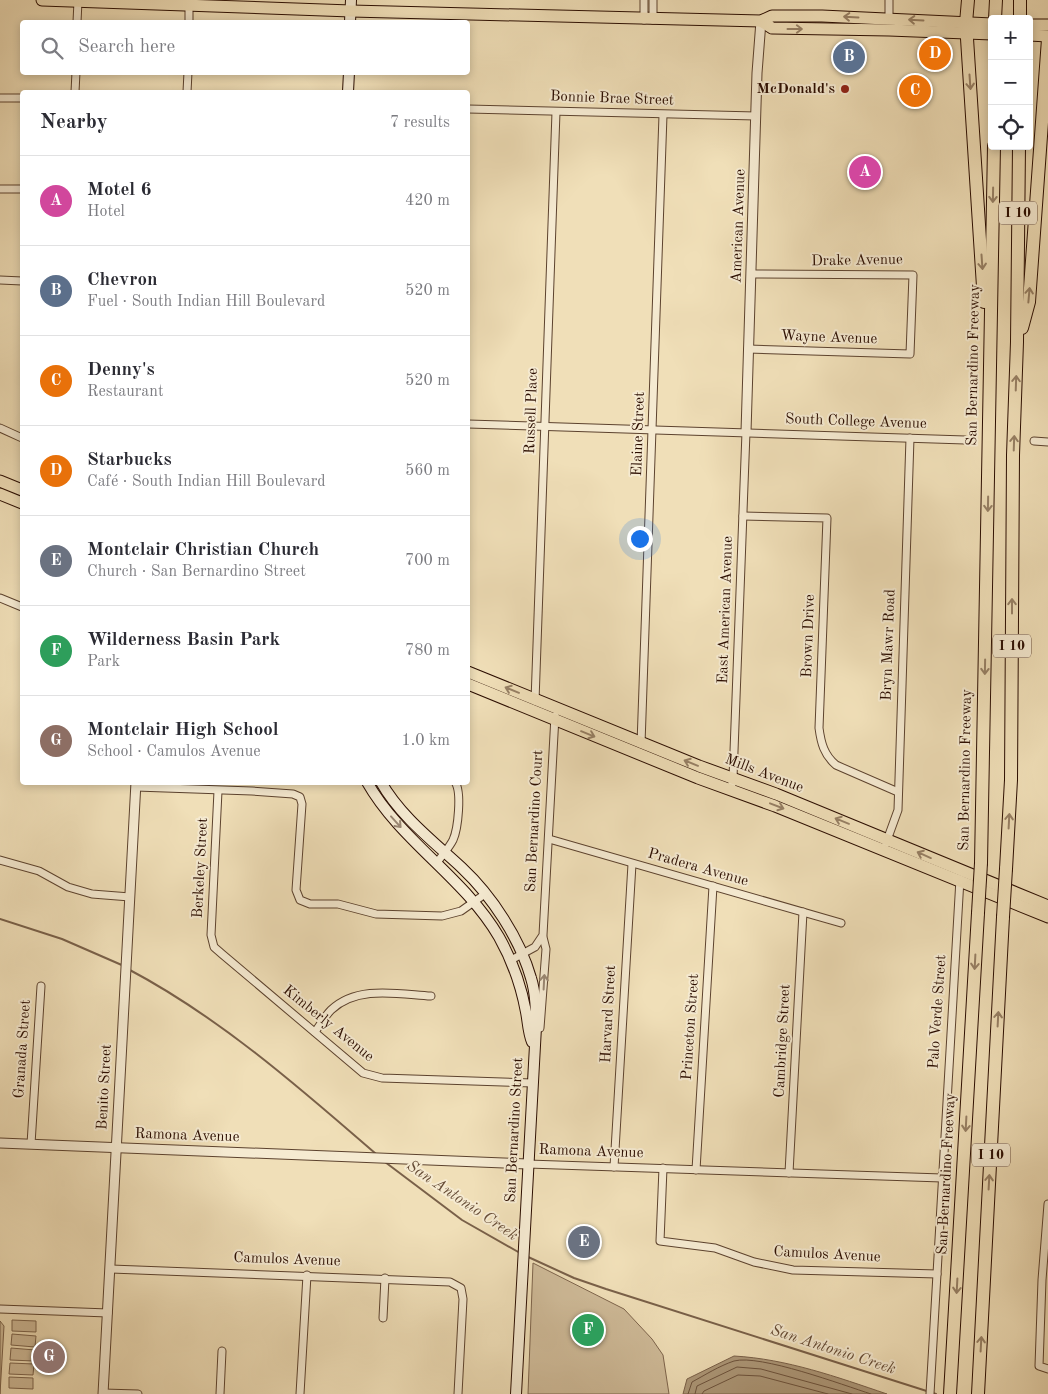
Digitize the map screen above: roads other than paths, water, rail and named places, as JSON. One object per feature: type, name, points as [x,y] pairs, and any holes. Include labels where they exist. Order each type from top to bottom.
[{"type":"highway","points":[[968,0],[966,28],[990,400]]},
{"type":"highway","points":[[994,15],[996,0]]},
{"type":"highway","points":[[1016,0],[1019,15]]},
{"type":"highway","points":[[1020,0],[1020,15]]},
{"type":"highway","points":[[1017,342],[1029,302],[1048,38]]},
{"type":"highway","name":"San Bernardino Freeway","points":[[951,1391],[981,863],[994,150]]},
{"type":"highway","points":[[1013,150],[1012,257],[1018,280]]},
{"type":"highway","name":"I 10","points":[[978,1393],[1011,780],[1013,454],[1017,342],[1019,150]]},
{"type":"main road","points":[[42,0],[648,20],[761,21],[772,16],[889,19],[966,28],[988,33]]},
{"type":"main road","points":[[761,21],[772,28],[966,28],[988,22]]},
{"type":"main road","points":[[1033,22],[1048,25]]},
{"type":"main road","points":[[1033,36],[1048,38]]},
{"type":"main road","points":[[348,90],[349,75]]},
{"type":"main road","points":[[0,481],[20,489]]},
{"type":"main road","points":[[0,494],[20,502]]},
{"type":"main road","name":"Mills Avenue","points":[[470,673],[555,714],[886,844],[1048,918]]},
{"type":"main road","name":"Mills Avenue","points":[[470,685],[534,705]]},
{"type":"main road","name":"San Bernardino Street","points":[[369,785],[396,823],[437,862],[475,903],[498,936],[511,960],[519,981],[529,1036],[535,1047]]},
{"type":"main road","name":"San Bernardino Street","points":[[383,785],[404,814],[464,869],[485,894],[522,954],[532,978],[535,1002],[535,1047],[516,1394]]},
{"type":"main road","name":"Mills Avenue","points":[[960,877],[1048,906]]},
{"type":"street","points":[[644,0],[648,20]]},
{"type":"street","points":[[648,20],[653,0]]},
{"type":"street","points":[[889,0],[889,19]]},
{"type":"street","points":[[77,20],[78,1]]},
{"type":"street","points":[[189,5],[189,20]]},
{"type":"street","name":"American Avenue","points":[[746,432],[756,116],[761,21]]},
{"type":"street","points":[[75,90],[76,75]]},
{"type":"street","points":[[188,75],[188,90]]},
{"type":"street","points":[[0,98],[20,98]]},
{"type":"street","name":"Bonnie Brae Street","points":[[470,109],[756,116]]},
{"type":"street","name":"Russell Place","points":[[534,705],[546,426],[556,112]]},
{"type":"street","name":"Elaine Street","points":[[640,748],[654,429],[663,115]]},
{"type":"street","points":[[0,189],[20,190]]},
{"type":"street","name":"Drake Avenue","points":[[751,274],[913,274],[910,354]]},
{"type":"street","points":[[0,280],[20,281]]},
{"type":"street","name":"Wayne Avenue","points":[[748,349],[910,354]]},
{"type":"street","name":"South College Avenue","points":[[470,424],[965,440]]},
{"type":"street","points":[[0,428],[20,437]]},
{"type":"street","name":"East American Avenue","points":[[732,784],[746,432]]},
{"type":"street","name":"Bryn Mawr Road","points":[[886,844],[898,810],[910,438]]},
{"type":"street","points":[[1034,441],[1048,442]]},
{"type":"street","name":"Brown Drive","points":[[743,516],[827,518],[819,728],[822,744],[829,759],[836,765],[898,792]]},
{"type":"street","points":[[0,598],[20,606]]},
{"type":"street","name":"San Bernardino Court","points":[[535,1047],[539,1035],[543,1006],[546,949],[543,935],[555,714]]},
{"type":"street","points":[[136,785],[293,794],[300,798],[302,804],[296,890],[300,900],[310,904],[338,904],[371,914],[442,916],[461,911],[475,903],[485,894]]},
{"type":"street","name":"Benito Street","points":[[103,1393],[136,785]]},
{"type":"street","points":[[252,785],[252,791]]},
{"type":"street","points":[[437,862],[453,839],[457,824],[459,792],[456,785]]},
{"type":"street","name":"Berkeley Street","points":[[214,947],[211,935],[218,791]]},
{"type":"street","name":"Pradera Avenue","points":[[549,839],[841,923]]},
{"type":"street","points":[[0,860],[38,871],[68,887],[92,894],[130,897]]},
{"type":"street","name":"Harvard Street","points":[[614,1167],[632,864]]},
{"type":"street","name":"Palo Verde Street","points":[[930,1394],[960,877]]},
{"type":"street","name":"Princeton Street","points":[[696,1170],[713,886]]},
{"type":"street","name":"Cambridge Street","points":[[789,1172],[803,912]]},
{"type":"street","points":[[511,960],[535,947],[543,935]]},
{"type":"street","name":"Kimberly Avenue","points":[[214,947],[363,1073],[382,1078],[532,1082]]},
{"type":"street","name":"Granada Street","points":[[31,1144],[41,986]]},
{"type":"street","points":[[315,1032],[331,1010],[344,1001],[358,995],[431,996]]},
{"type":"street","name":"Ramona Avenue","points":[[0,1143],[942,1178]]},
{"type":"street","name":"Camulos Avenue","points":[[664,1168],[660,1241],[715,1248],[754,1262],[793,1270],[937,1274]]},
{"type":"street","points":[[1048,1204],[1039,1366],[1048,1369]]},
{"type":"street","name":"Camulos Avenue","points":[[111,1268],[450,1282],[461,1288],[463,1299],[458,1394]]},
{"type":"street","points":[[300,1394],[307,1275]]},
{"type":"street","points":[[383,1318],[385,1278]]},
{"type":"street","points":[[0,1309],[108,1313]]},
{"type":"street","points":[[220,1394],[222,1352]]},
{"type":"street","points":[[103,1393],[138,1394]]},
{"type":"water","points":[[734,1356],[793,1365],[831,1375],[887,1394],[683,1394],[687,1379]]},
{"type":"waterway","name":"San Antonio Creek","points":[[0,919],[62,939],[124,966]]},
{"type":"waterway","name":"San Antonio Creek","points":[[128,969],[194,1009],[257,1054],[376,1154]]},
{"type":"waterway","name":"San Antonio Creek","points":[[385,1162],[462,1220],[520,1253]]},
{"type":"waterway","name":"San Antonio Creek","points":[[526,1256],[574,1278],[606,1289],[936,1394]]},
{"type":"place","name":"Starbucks","points":[[935,54]]},
{"type":"place","name":"Chevron","points":[[849,57]]},
{"type":"place","name":"McDonald's","points":[[845,89]]},
{"type":"place","name":"Denny's","points":[[915,91]]},
{"type":"place","name":"Motel 6","points":[[865,172]]},
{"type":"place","name":"Montclair Christian Church","points":[[584,1242]]},
{"type":"place","name":"Wilderness Basin Park","points":[[588,1330]]},
{"type":"place","name":"Montclair High School","points":[[49,1357]]}]
